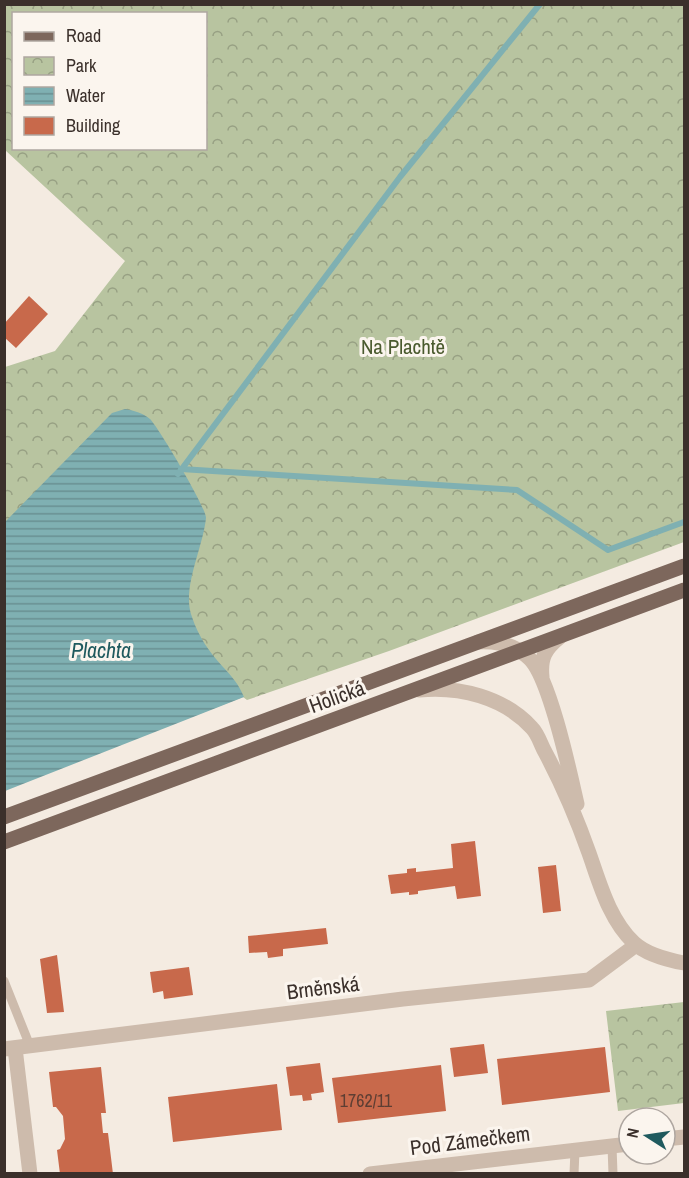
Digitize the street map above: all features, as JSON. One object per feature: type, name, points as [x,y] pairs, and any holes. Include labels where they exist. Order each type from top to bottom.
[{"type":"main road","name":"Holická","points":[[4,817],[684,566]]},
{"type":"main road","name":"Holická","points":[[4,842],[684,590]]},
{"type":"street","points":[[542,680],[540,663],[543,653],[562,635]]},
{"type":"street","points":[[476,642],[507,645],[520,651],[533,662],[542,680],[562,740],[586,845]]},
{"type":"street","points":[[412,691],[430,689],[468,692],[504,705],[533,729],[555,770],[586,845],[606,902],[626,934],[636,945],[664,959],[684,963]]},
{"type":"street","name":"Brněnská","points":[[17,1047],[403,999],[589,980],[636,945]]},
{"type":"street","points":[[17,1047],[30,1173]]},
{"type":"street","name":"Pod Zámečkem","points":[[370,1173],[617,1145]]},
{"type":"lane","points":[[4,981],[17,1047]]},
{"type":"lane","points":[[612,1146],[613,1173]]},
{"type":"lane","points":[[574,1173],[575,1150]]},
{"type":"green space","name":"Na Plachtě","points":[[5,5],[684,5],[684,542],[389,651],[247,700],[243,697],[5,789],[5,367],[55,351],[125,261],[5,150]]},
{"type":"green space","points":[[684,1002],[684,1103],[659,1106],[617,1106],[606,1011]]},
{"type":"water","name":"Plachta","points":[[125,409],[145,415],[155,425],[182,468],[204,512],[206,518],[191,581],[189,606],[201,637],[235,681],[244,697],[5,791],[5,522],[112,413]]},
{"type":"building","points":[[29,296],[48,314],[16,348],[4,337],[4,324]]},
{"type":"building","points":[[475,841],[481,896],[457,899],[455,886],[418,891],[418,894],[409,895],[409,892],[391,894],[388,875],[407,873],[407,869],[416,868],[416,872],[453,868],[451,844]]},
{"type":"building","points":[[556,865],[561,911],[543,913],[538,867]]},
{"type":"building","points":[[326,928],[328,944],[283,949],[283,956],[268,958],[267,952],[249,953],[248,936]]},
{"type":"building","points":[[57,955],[64,1012],[47,1013],[40,959]]},
{"type":"building","points":[[189,967],[193,995],[164,999],[163,991],[153,993],[150,972]]},
{"type":"building","points":[[484,1044],[488,1073],[454,1077],[450,1048]]},
{"type":"building","points":[[605,1047],[610,1092],[502,1105],[497,1059]]},
{"type":"building","points":[[320,1063],[324,1092],[311,1094],[312,1100],[303,1101],[302,1095],[290,1096],[286,1067]]},
{"type":"building","points":[[441,1065],[446,1111],[338,1123],[332,1078]]},
{"type":"building","points":[[101,1067],[106,1113],[101,1113],[103,1133],[108,1133],[113,1174],[60,1174],[57,1150],[60,1149],[65,1139],[63,1116],[56,1107],[53,1107],[49,1072]]},
{"type":"building","points":[[277,1084],[282,1130],[173,1142],[168,1097]]},
{"type":"waterway","points":[[178,474],[400,177],[540,4]]},
{"type":"waterway","points":[[181,469],[517,490],[608,550],[684,522]]}]
